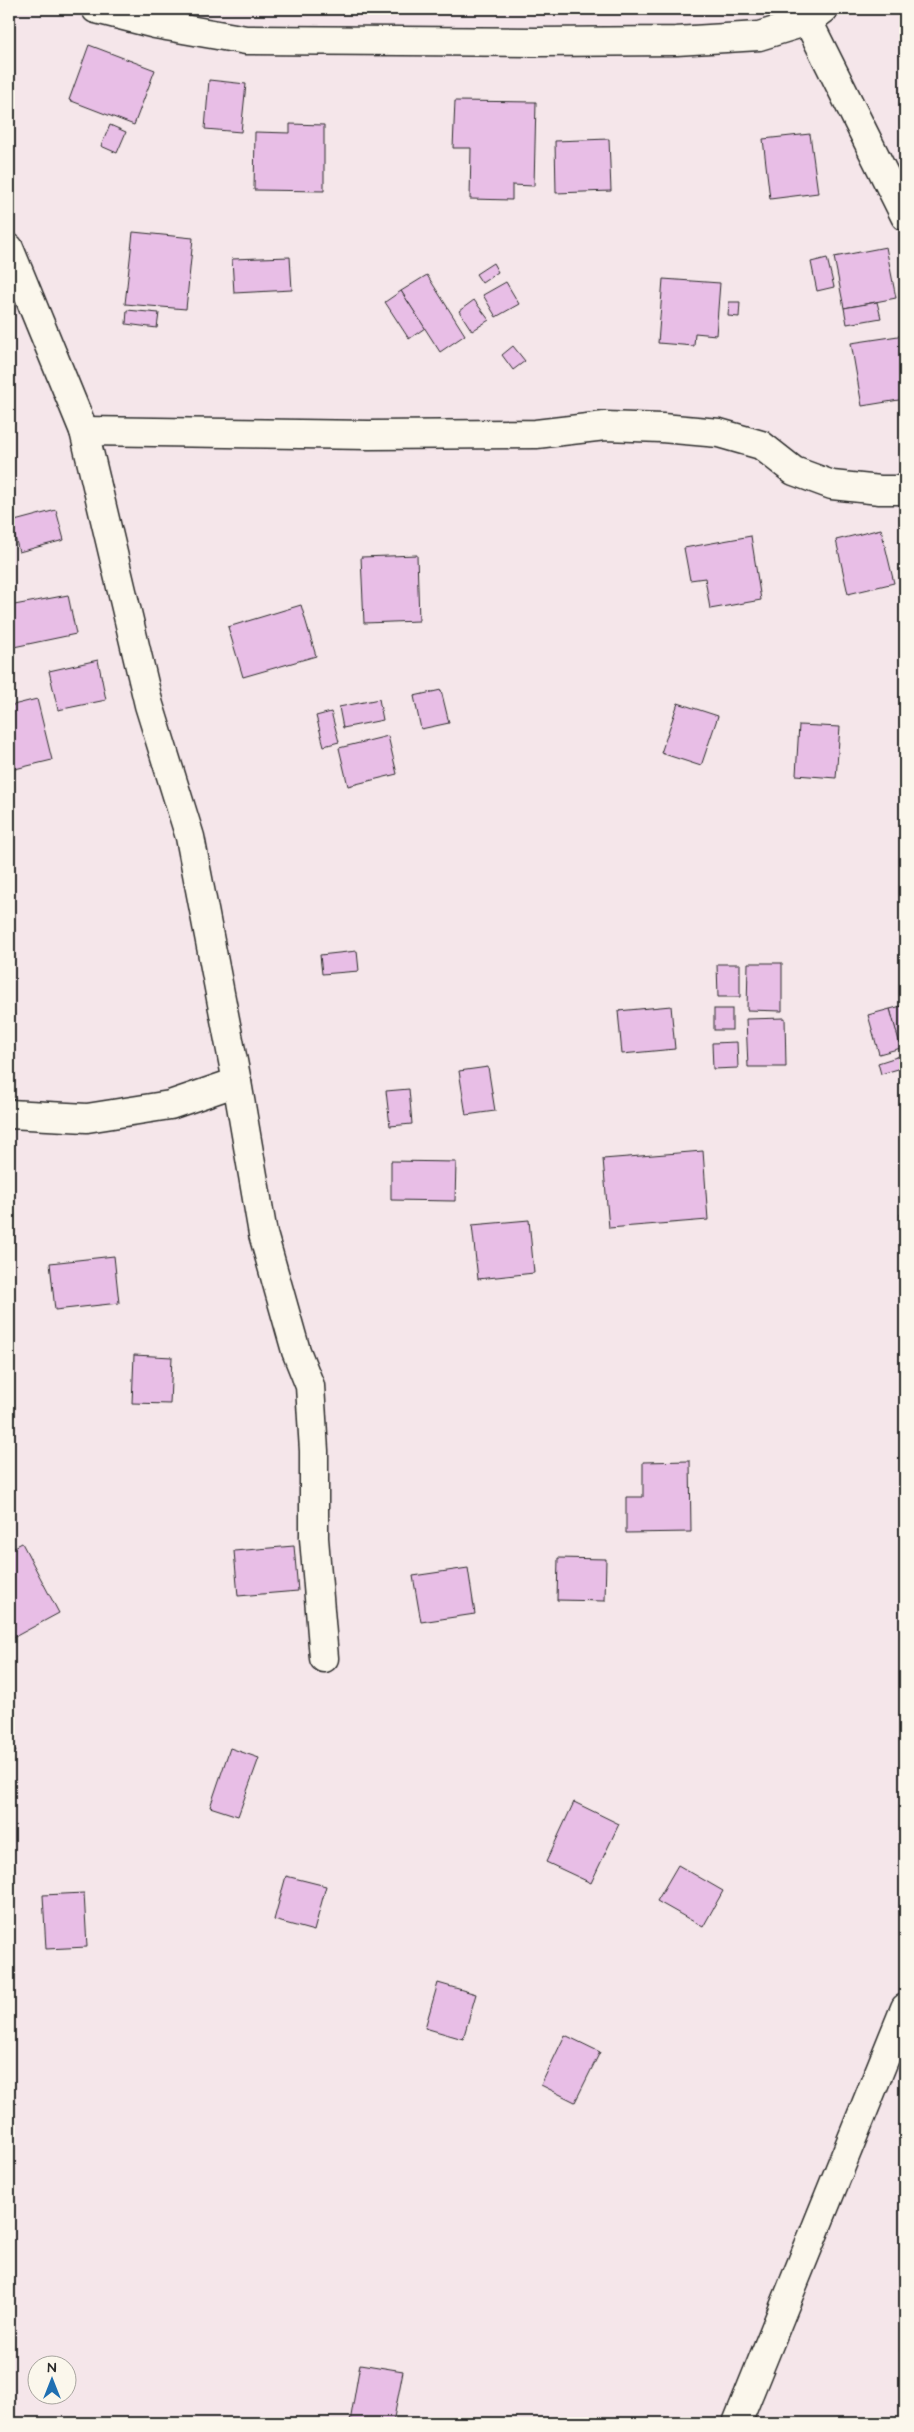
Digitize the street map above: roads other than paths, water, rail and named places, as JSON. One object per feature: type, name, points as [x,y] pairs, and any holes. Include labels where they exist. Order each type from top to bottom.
[{"type":"street","points":[[96,9],[155,24],[246,40],[676,41],[759,36],[816,15],[905,216]]},
{"type":"street","points":[[9,248],[84,431],[149,704],[190,837],[237,1082],[263,1234],[296,1351],[310,1386],[314,1451],[314,1538],[324,1658]]},
{"type":"street","points":[[84,431],[516,434],[605,426],[662,428],[719,433],[761,445],[794,471],[832,485],[880,490],[905,490]]},
{"type":"street","points":[[9,1114],[87,1118],[170,1105],[237,1082]]},
{"type":"street","points":[[737,2423],[905,2008]]}]
